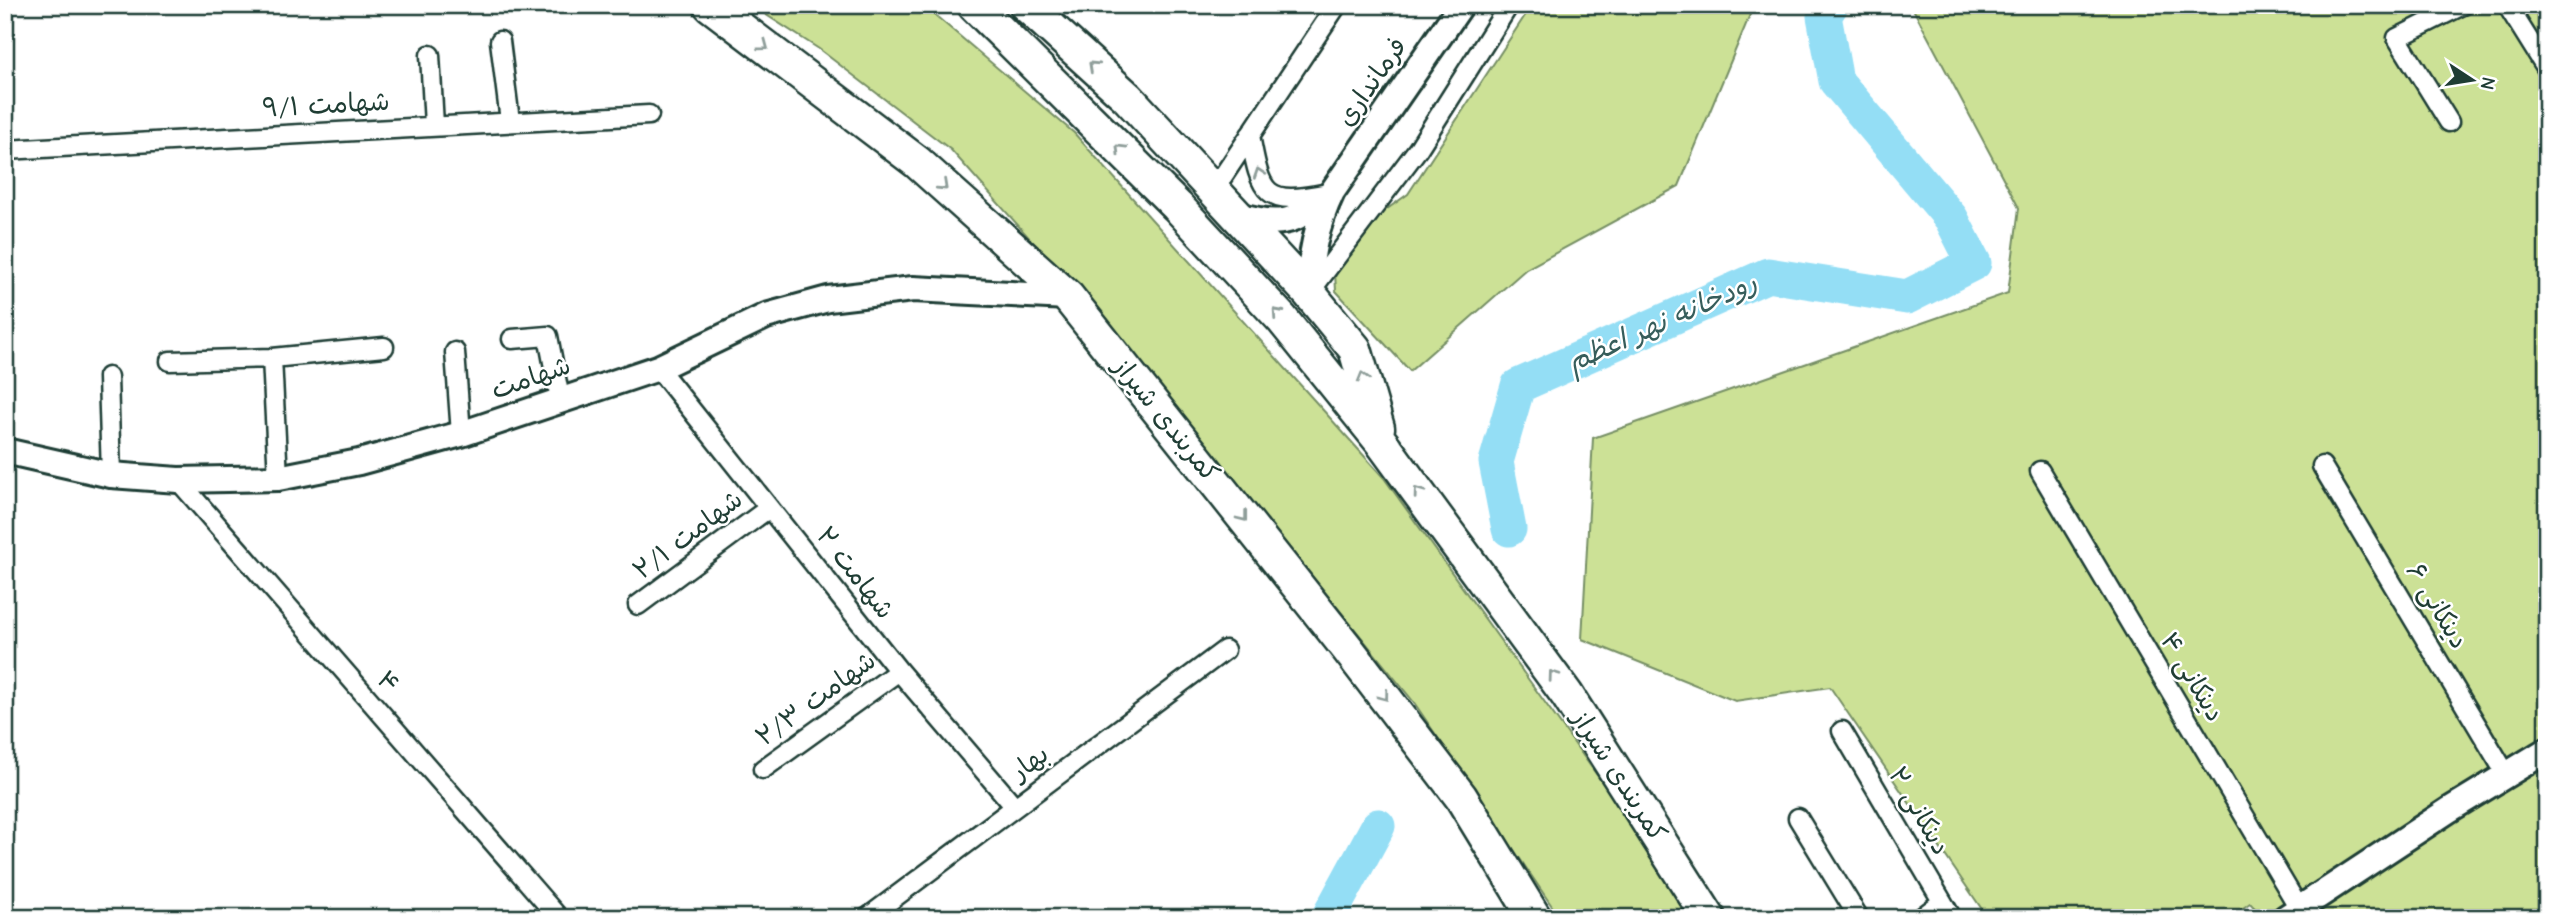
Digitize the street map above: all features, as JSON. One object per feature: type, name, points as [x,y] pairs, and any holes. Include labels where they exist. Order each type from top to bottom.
[{"type":"highway","name":"کمربندی شیراز","points":[[710,5],[917,162],[1068,297],[1347,648],[1461,797],[1535,918]]},
{"type":"highway","name":"کمربندی شیراز","points":[[974,5],[1177,206],[1282,319],[1382,443],[1567,695],[1709,918]]},
{"type":"highway","points":[[1026,5],[1127,97],[1215,188],[1355,349],[1382,443]]},
{"type":"street","points":[[1215,188],[1337,5]]},
{"type":"street","name":"فرمانداری","points":[[1309,293],[1314,235],[1332,192],[1461,5]]},
{"type":"street","points":[[1309,293],[1418,149],[1509,5]]},
{"type":"street","points":[[2449,122],[2397,38],[2463,5]]},
{"type":"street","points":[[2507,5],[2547,69]]},
{"type":"street","points":[[500,41],[510,121]]},
{"type":"street","points":[[430,55],[434,125]]},
{"type":"street","name":"۹/۱ شهامت","points":[[5,150],[649,115]]},
{"type":"street","points":[[1250,135],[1258,179],[1271,194],[1291,201],[1332,192]]},
{"type":"street","name":"فرمانداری","points":[[1238,215],[1266,223],[1284,222],[1300,218],[1332,192]]},
{"type":"street","name":"شهامت","points":[[5,451],[111,475],[178,480],[278,478],[359,462],[461,434],[658,368],[766,316],[828,299],[913,289],[1068,297]]},
{"type":"street","points":[[512,339],[548,336],[560,399]]},
{"type":"street","points":[[170,362],[272,358],[384,347]]},
{"type":"street","points":[[455,352],[461,434]]},
{"type":"street","points":[[272,358],[278,478]]},
{"type":"street","name":"۲ شهامت","points":[[658,368],[899,671],[1014,807]]},
{"type":"street","points":[[108,377],[111,475]]},
{"type":"street","name":"۶ دینکانی","points":[[2322,466],[2506,774]]},
{"type":"street","name":"۴ دینکانی","points":[[2040,471],[2292,913]]},
{"type":"street","name":"۴","points":[[178,480],[559,918]]},
{"type":"street","name":"۲/۱ شهامت","points":[[638,605],[769,508]]},
{"type":"street","name":"بهار","points":[[867,918],[1225,650]]},
{"type":"street","name":"۲/۳ شهامت","points":[[763,769],[899,671]]},
{"type":"street","name":"۲ دینکانی","points":[[1842,731],[1952,918]]},
{"type":"street","points":[[2292,913],[2547,750]]},
{"type":"street","points":[[1798,818],[1859,918]]},
{"type":"street","points":[[1921,918],[1942,902]]},
{"type":"green space","points":[[751,5],[923,5],[1074,133],[1384,478],[1660,863],[1692,918],[1560,918],[1413,701],[1129,350],[951,150],[819,49]]},
{"type":"green space","points":[[1532,5],[1754,5],[1679,186],[1526,269],[1410,371],[1336,291],[1335,272],[1376,217],[1408,194]]},
{"type":"green space","points":[[1911,5],[2547,5],[2547,918],[2264,918],[2250,903],[2229,918],[1988,918],[1830,687],[1735,701],[1582,639],[1593,438],[2008,293],[2019,208]]},
{"type":"waterway","name":"رودخانه نهر اعظم","points":[[1509,529],[1496,462],[1518,386],[1768,275],[1907,297],[1974,263],[1951,218],[1836,81],[1824,16],[1831,5]]},
{"type":"waterway","name":"رودخانه نهر اعظم","points":[[1328,918],[1378,826]]}]
